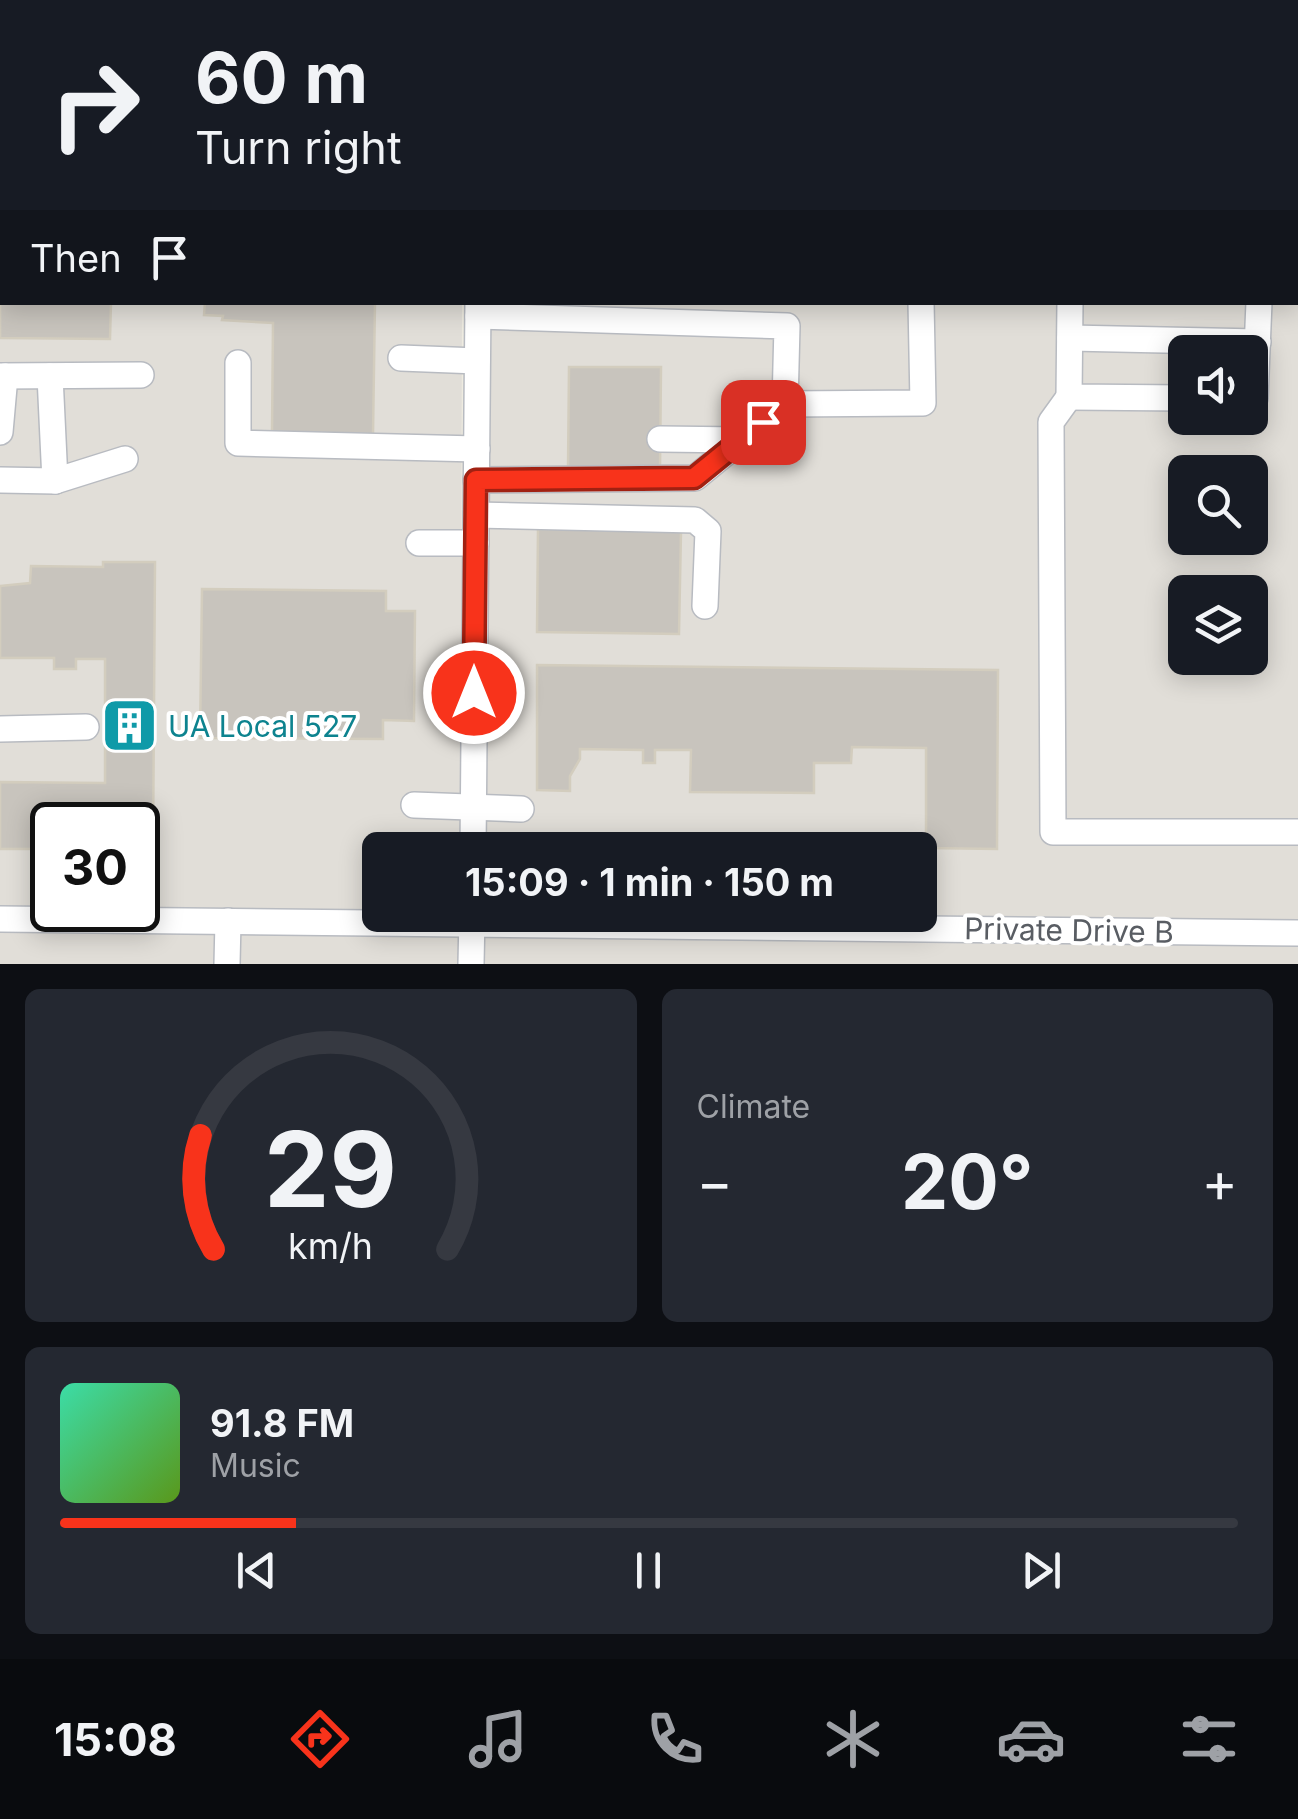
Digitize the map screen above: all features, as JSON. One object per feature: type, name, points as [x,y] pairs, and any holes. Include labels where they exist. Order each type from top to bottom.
[{"type":"street","points":[[476,480],[694,478],[785,404],[923,403],[921,305]]},
{"type":"street","points":[[1070,305],[1070,397],[1050,422],[1053,832],[1298,832]]},
{"type":"street","points":[[1258,305],[1258,335]]},
{"type":"street","points":[[473,832],[478,309],[759,314],[787,326],[785,404]]},
{"type":"street","points":[[1070,338],[1168,340]]},
{"type":"street","points":[[401,358],[477,361]]},
{"type":"street","points":[[238,362],[238,443],[476,449]]},
{"type":"street","points":[[0,432],[2,376],[142,376]]},
{"type":"street","points":[[50,376],[55,480]]},
{"type":"street","points":[[1070,397],[1168,398]]},
{"type":"street","points":[[660,439],[741,440]]},
{"type":"street","points":[[0,480],[55,480],[126,459]]},
{"type":"street","points":[[476,515],[696,520],[708,531],[705,606]]},
{"type":"street","points":[[419,543],[476,543]]},
{"type":"street","points":[[0,729],[86,728]]},
{"type":"street","points":[[414,805],[521,809]]},
{"type":"street","name":"Private Drive B","points":[[0,919],[362,921]]},
{"type":"street","points":[[227,964],[228,922]]},
{"type":"street","name":"Private Drive B","points":[[937,923],[1298,933]]},
{"type":"street","points":[[472,932],[472,964]]},
{"type":"shaded area","points":[[0,305],[462,305],[461,644],[489,645],[491,305],[1298,305],[1298,964],[0,964]]},
{"type":"building","points":[[0,305],[111,305],[110,339],[0,338]]},
{"type":"building","points":[[205,305],[375,305],[373,434],[272,432],[273,323],[204,315]]},
{"type":"building","points":[[569,367],[661,367],[660,470],[568,469]]},
{"type":"building","points":[[538,529],[681,531],[679,634],[537,632]]},
{"type":"building","name":"UA Local 527","points":[[103,562],[155,562],[153,802],[30,802],[30,849],[0,849],[0,782],[105,783],[105,659],[76,659],[76,669],[54,669],[54,658],[0,658],[0,586],[30,583],[31,566],[103,567]]},
{"type":"building","points":[[202,589],[386,591],[386,611],[415,611],[414,721],[383,720],[383,739],[200,738]]},
{"type":"building","points":[[537,665],[998,670],[997,849],[937,848],[937,832],[926,832],[926,748],[852,747],[851,763],[814,763],[814,793],[690,792],[691,750],[655,750],[655,763],[643,763],[643,750],[580,749],[580,759],[570,776],[570,791],[537,790]]},
{"type":"place","name":"UA Local 527","points":[[129,726]]},
{"type":"route","points":[[474,693],[476,480],[694,478],[763,422]]}]
